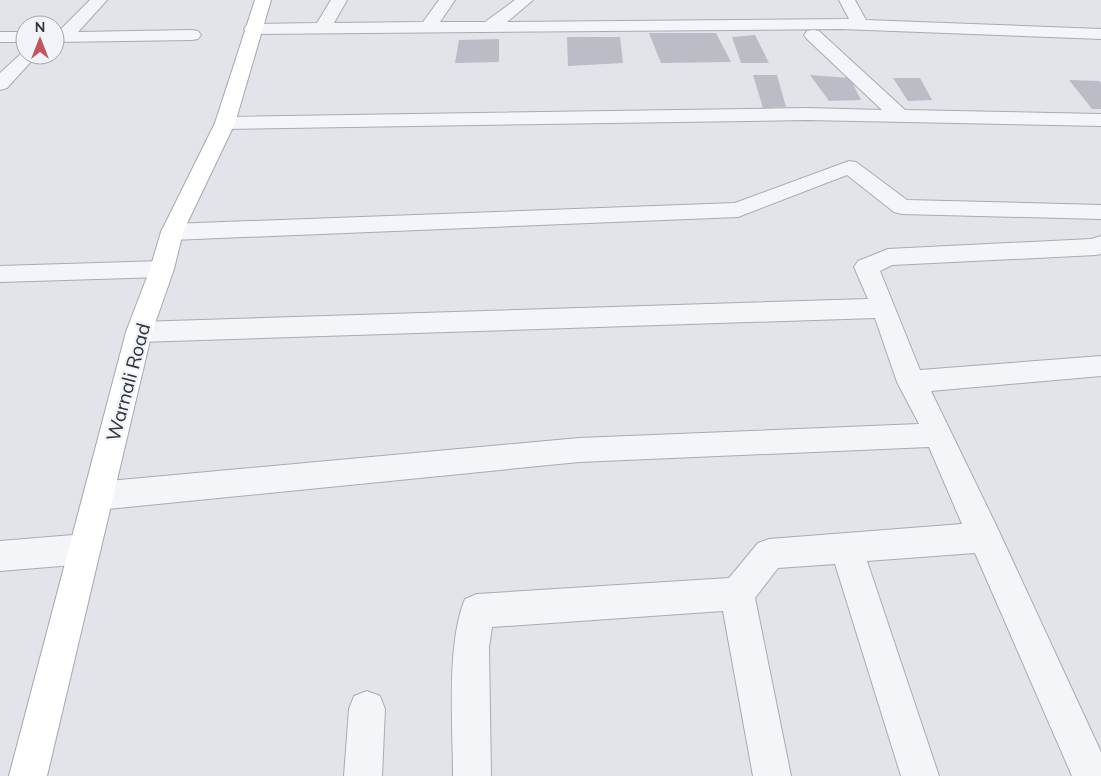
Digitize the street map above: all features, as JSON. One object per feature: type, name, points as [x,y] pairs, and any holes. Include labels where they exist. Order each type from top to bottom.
[{"type":"main road","name":"Warnali Road","points":[[28,776],[139,332],[162,268],[172,232],[225,123],[263,0]]},
{"type":"street","points":[[65,31],[99,0]]},
{"type":"street","points":[[322,29],[339,0]]},
{"type":"street","points":[[428,28],[447,0]]},
{"type":"street","points":[[489,28],[525,0]]},
{"type":"street","points":[[847,0],[860,25]]},
{"type":"street","points":[[253,29],[860,25],[1101,34]]},
{"type":"street","points":[[65,37],[192,35]]},
{"type":"street","points":[[813,35],[900,116]]},
{"type":"street","points":[[0,37],[15,37]]},
{"type":"street","points":[[0,84],[18,65]]},
{"type":"street","points":[[225,123],[807,114],[1101,120]]},
{"type":"street","points":[[172,232],[738,210],[848,167],[902,207],[1101,212]]},
{"type":"street","points":[[1092,776],[986,537],[924,404],[911,382],[884,308],[866,267],[888,257],[1096,247],[1101,244]]},
{"type":"street","points":[[0,274],[162,268]]},
{"type":"street","points":[[139,332],[884,308]]},
{"type":"street","points":[[911,382],[1101,366]]},
{"type":"street","points":[[98,496],[579,450],[938,435]]},
{"type":"street","points":[[472,776],[471,647],[477,611],[737,594],[769,554],[986,537]]},
{"type":"street","points":[[0,556],[85,549]]},
{"type":"street","points":[[847,549],[920,776]]},
{"type":"street","points":[[737,594],[772,776]]},
{"type":"street","points":[[363,776],[367,709]]},
{"type":"building","points":[[649,33],[716,33],[731,62],[661,63]]},
{"type":"building","points":[[755,35],[769,63],[741,63],[732,37]]},
{"type":"building","points":[[567,37],[620,37],[623,63],[568,66]]},
{"type":"building","points":[[499,39],[499,62],[455,63],[459,40]]},
{"type":"building","points":[[753,75],[777,75],[786,107],[763,108]]},
{"type":"building","points":[[810,75],[850,78],[861,100],[829,101]]},
{"type":"building","points":[[893,78],[920,78],[932,100],[908,101]]},
{"type":"building","points":[[1069,80],[1099,81],[1101,83],[1101,109],[1092,109]]}]
